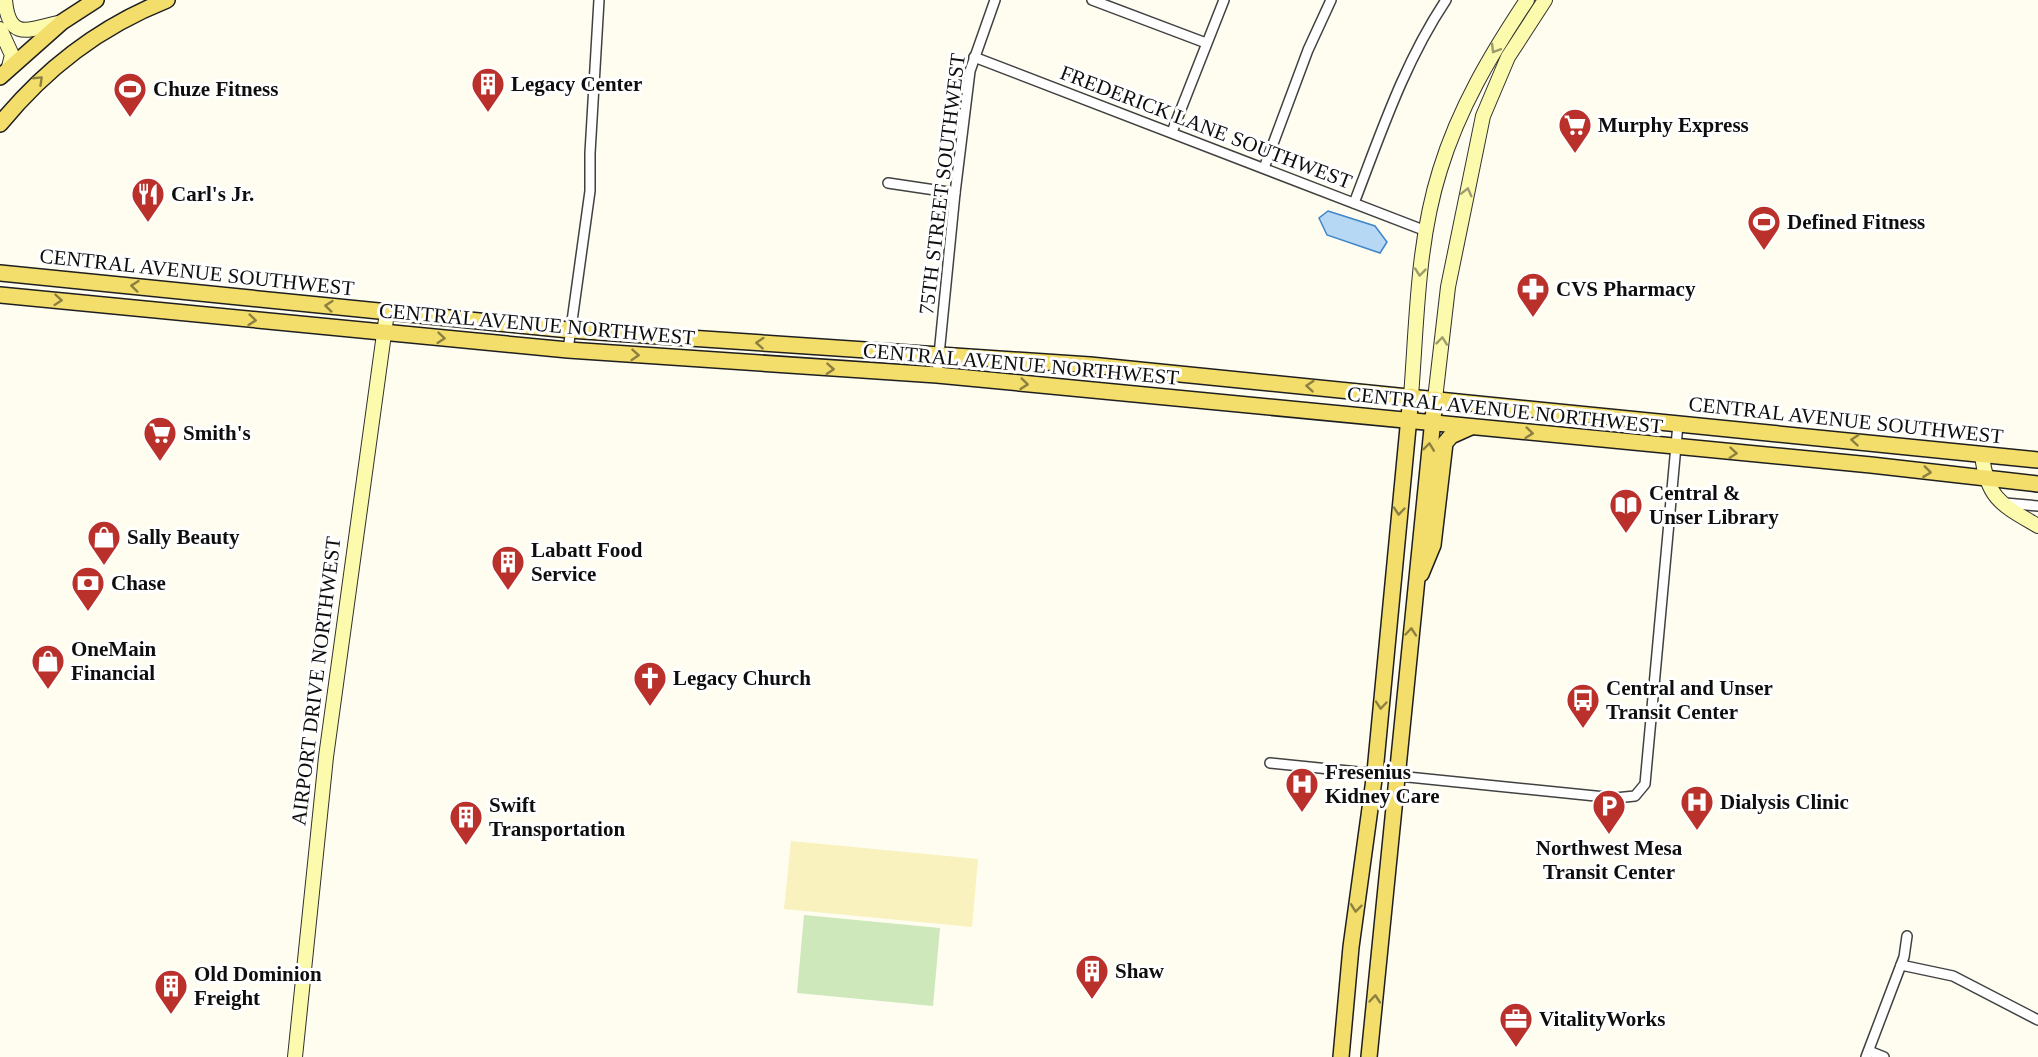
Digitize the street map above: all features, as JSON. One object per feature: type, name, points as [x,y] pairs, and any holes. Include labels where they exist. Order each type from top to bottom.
[{"type":"main road","points":[[5,72],[62,22],[96,0]]},
{"type":"main road","points":[[0,124],[39,79],[66,56],[118,22],[167,0]]},
{"type":"main road","name":"CENTRAL AVENUE SOUTHWEST","points":[[0,273],[569,330],[939,353],[1410,396],[2038,460]]},
{"type":"main road","name":"CENTRAL AVENUE NORTHWEST","points":[[0,295],[568,350],[937,375],[2038,484]]},
{"type":"main road","points":[[467,340],[471,320]]},
{"type":"main road","points":[[1341,1057],[1351,946],[1375,772],[1410,396]]},
{"type":"main road","points":[[1370,1057],[1435,399]]},
{"type":"main road","points":[[1415,589],[1433,545],[1445,443],[1451,436],[1471,427]]},
{"type":"street","points":[[5,0],[8,20],[16,28],[29,32],[62,22]]},
{"type":"street","points":[[568,350],[569,330],[581,269],[591,191],[590,153],[599,0]]},
{"type":"street","name":"75TH STREET SOUTHWEST","points":[[937,375],[955,193],[974,57],[995,0]]},
{"type":"street","points":[[1092,0],[1117,4],[1206,43]]},
{"type":"street","points":[[1172,132],[1224,0]]},
{"type":"street","points":[[1264,168],[1308,50],[1331,0]]},
{"type":"street","points":[[1354,203],[1406,69],[1446,0]]},
{"type":"street","points":[[1410,396],[1426,231],[1440,170],[1466,102],[1497,45],[1527,0]]},
{"type":"street","points":[[1435,399],[1451,268],[1483,116],[1508,57],[1545,0]]},
{"type":"street","points":[[0,29],[12,55],[5,72]]},
{"type":"street","name":"FREDERICK LANE SOUTHWEST","points":[[974,57],[1426,231]]},
{"type":"street","points":[[888,183],[955,193]]},
{"type":"street","name":"AIRPORT DRIVE NORTHWEST","points":[[295,1057],[326,757],[387,312]]},
{"type":"street","points":[[1270,763],[1397,774],[1615,798],[1635,796],[1645,784],[1674,447],[1678,424]]},
{"type":"street","points":[[1982,455],[1984,479],[2000,503],[2038,526]]},
{"type":"street","points":[[2000,503],[2038,506]]},
{"type":"street","points":[[1884,1057],[1867,1054],[1901,965],[1907,936]]},
{"type":"street","points":[[1901,965],[1953,976],[2038,1020]]},
{"type":"green space","points":[[804,915],[940,928],[933,1006],[797,993]]},
{"type":"sand","points":[[791,841],[978,859],[972,927],[784,909]]},
{"type":"water","points":[[1328,211],[1375,226],[1387,242],[1380,253],[1327,235],[1319,218]]},
{"type":"place","name":"Legacy Center","points":[[488,113]]},
{"type":"place","name":"Chuze Fitness","points":[[130,118]]},
{"type":"place","name":"Murphy Express","points":[[1575,154]]},
{"type":"place","name":"Carl's Jr.","points":[[148,223]]},
{"type":"place","name":"Defined Fitness","points":[[1764,251]]},
{"type":"place","name":"CVS Pharmacy","points":[[1533,318]]},
{"type":"place","name":"Smith's","points":[[160,462]]},
{"type":"place","name":"Central & Unser Library","points":[[1626,534]]},
{"type":"place","name":"Sally Beauty","points":[[104,566]]},
{"type":"place","name":"Labatt Food Service","points":[[508,591]]},
{"type":"place","name":"Chase","points":[[88,612]]},
{"type":"place","name":"OneMain Financial","points":[[48,690]]},
{"type":"place","name":"Legacy Church","points":[[650,707]]},
{"type":"place","name":"Central and Unser Transit Center","points":[[1583,729]]},
{"type":"place","name":"Fresenius Kidney Care","points":[[1302,813]]},
{"type":"place","name":"Dialysis Clinic","points":[[1697,831]]},
{"type":"place","name":"Northwest Mesa Transit Center","points":[[1609,835]]},
{"type":"place","name":"Swift Transportation","points":[[466,846]]},
{"type":"place","name":"Shaw","points":[[1092,1000]]},
{"type":"place","name":"Old Dominion Freight","points":[[171,1015]]},
{"type":"place","name":"VitalityWorks","points":[[1516,1048]]}]
